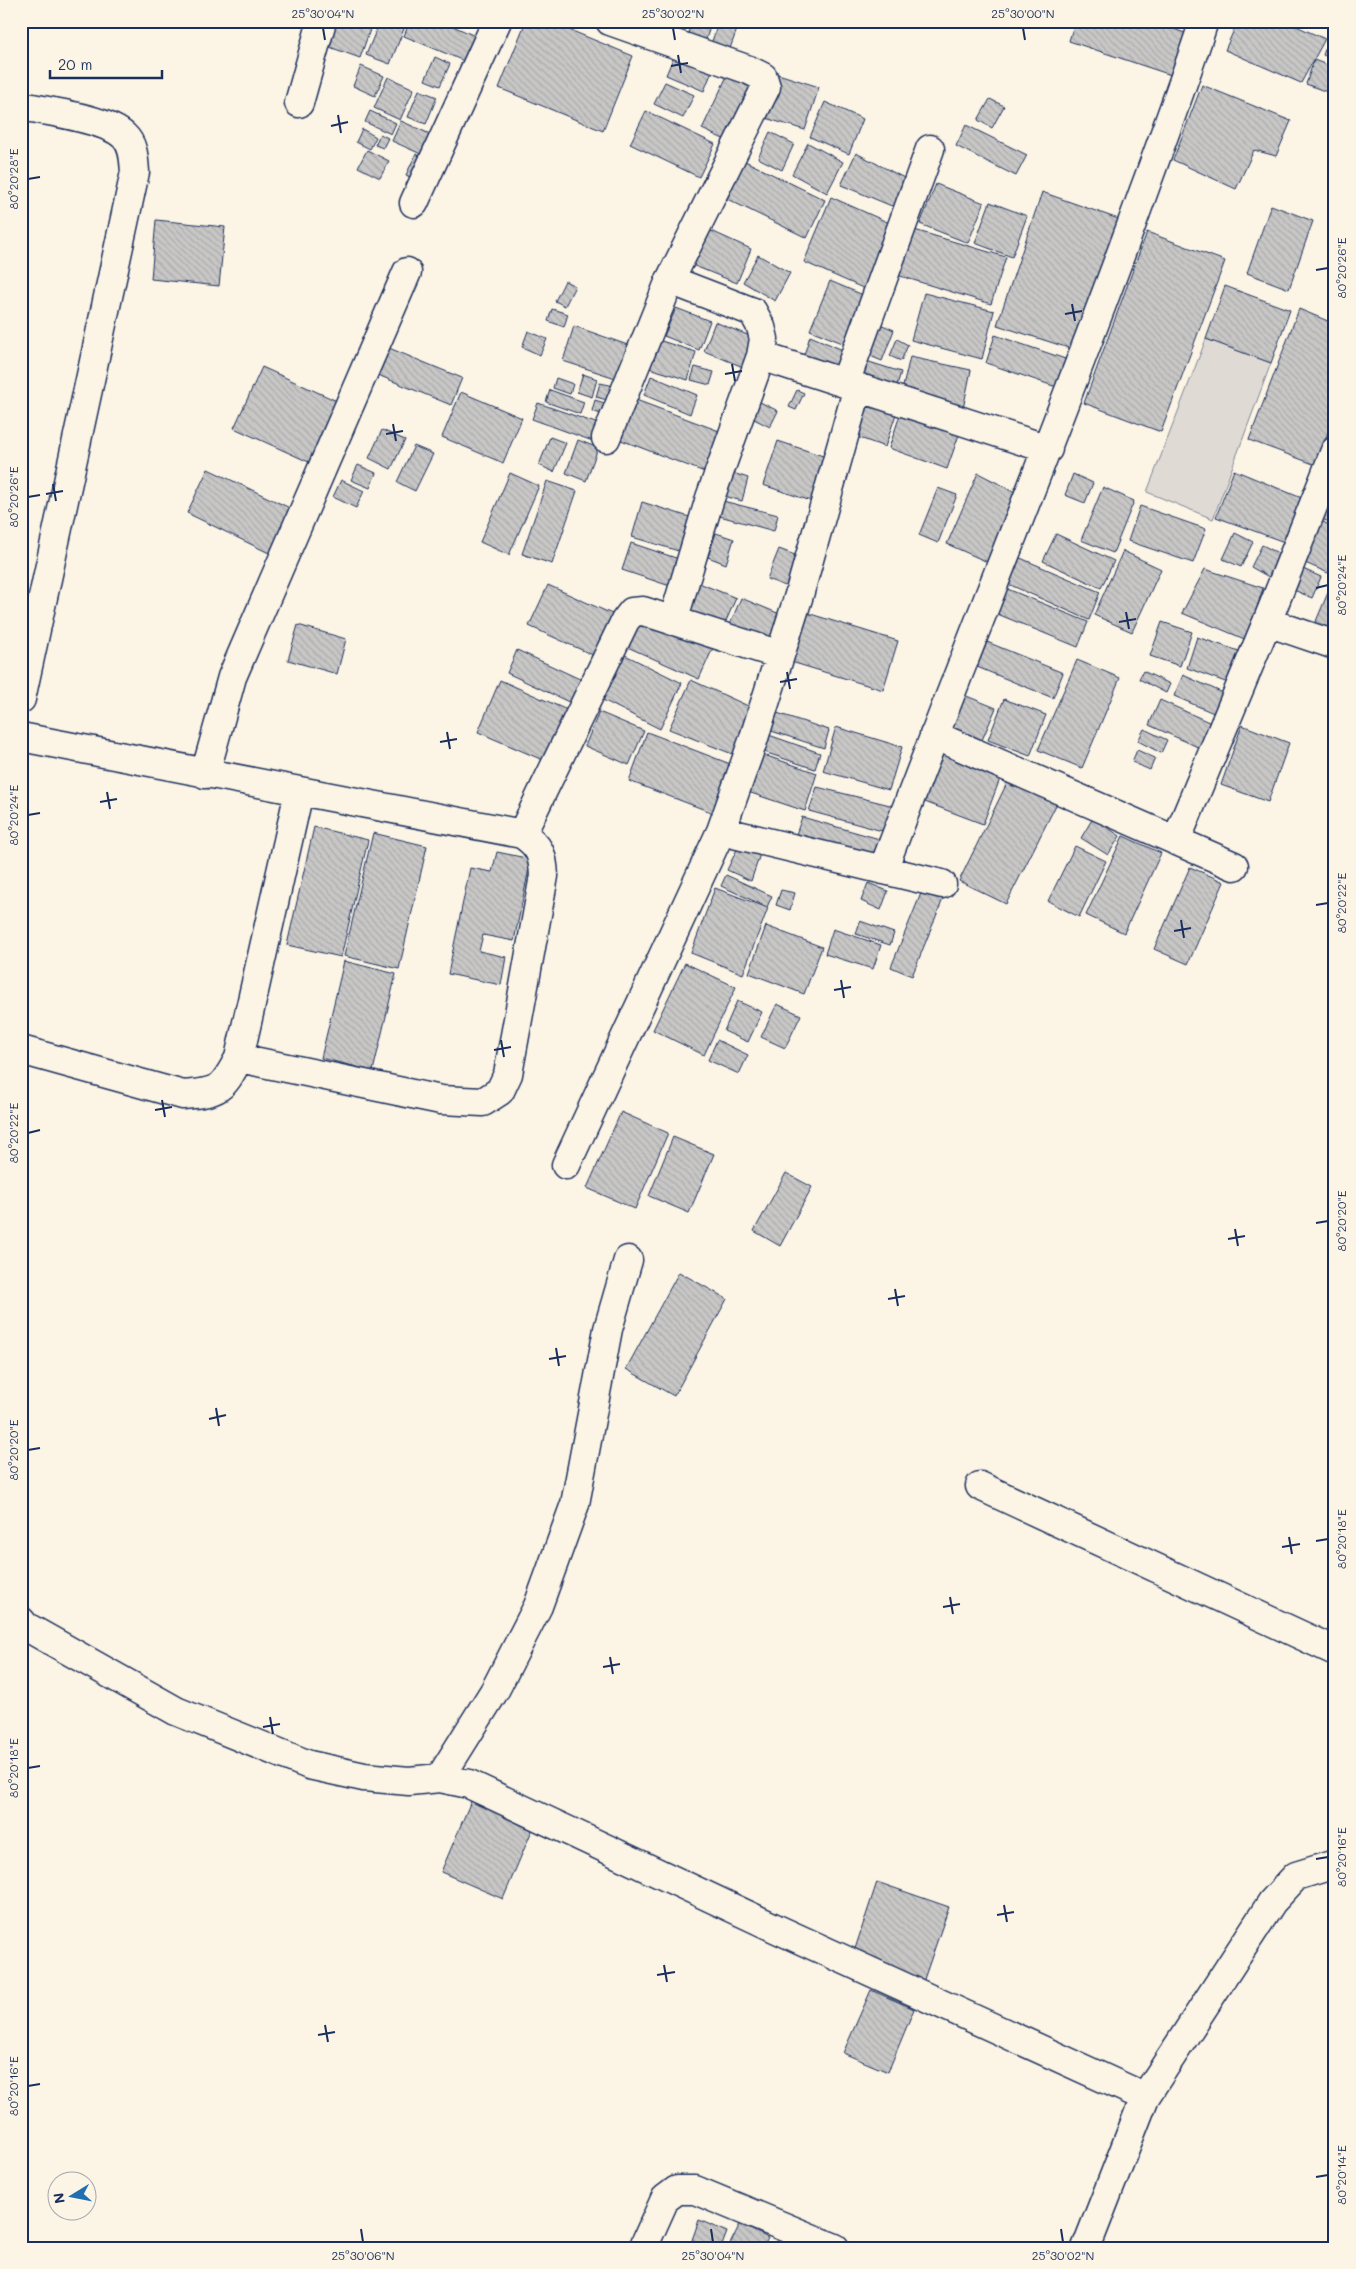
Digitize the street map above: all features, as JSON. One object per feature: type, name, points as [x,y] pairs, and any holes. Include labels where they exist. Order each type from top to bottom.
[{"type":"street","points":[[299,103],[322,21]]},
{"type":"street","points":[[414,203],[497,21]]},
{"type":"street","points":[[606,438],[670,280],[766,87],[764,77],[749,70],[610,21]]},
{"type":"street","points":[[883,870],[934,735],[1048,449],[1116,269],[1204,21]]},
{"type":"street","points":[[21,106],[102,124],[124,136],[134,154],[135,172],[21,699]]},
{"type":"street","points":[[566,1165],[721,831],[780,655],[852,385],[930,149]]},
{"type":"street","points":[[205,774],[232,677],[407,272]]},
{"type":"street","points":[[670,280],[752,312],[761,327],[764,339],[762,356],[710,498],[673,621]]},
{"type":"street","points":[[762,356],[1048,449]]},
{"type":"street","points":[[1176,841],[1268,622],[1335,451]]},
{"type":"street","points":[[522,834],[625,621],[632,612],[643,611],[780,655]]},
{"type":"street","points":[[1268,622],[1335,645]]},
{"type":"street","points":[[934,735],[1234,866]]},
{"type":"street","points":[[21,737],[522,834],[534,842],[543,858],[544,876],[508,1074],[500,1091],[483,1102],[441,1100],[239,1058]]},
{"type":"street","points":[[21,1050],[183,1095],[208,1093],[224,1085],[239,1058],[299,792]]},
{"type":"street","points":[[721,831],[942,884]]},
{"type":"street","points":[[440,1778],[495,1690],[538,1606],[575,1504],[608,1329],[628,1260]]},
{"type":"street","points":[[980,1486],[1335,1651]]},
{"type":"street","points":[[21,1621],[25,1626],[176,1711],[310,1765],[364,1777],[409,1781],[440,1778],[469,1784],[785,1933],[1145,2097]]},
{"type":"street","points":[[1086,2248],[1145,2097],[1272,1902],[1296,1876],[1335,1864]]},
{"type":"street","points":[[643,2248],[665,2199],[677,2190],[695,2190],[834,2248]]},
{"type":"shaded area","points":[[1206,339],[1271,363],[1213,519],[1147,492]]},
{"type":"building","points":[[333,21],[373,21],[360,58],[324,45]]},
{"type":"building","points":[[380,21],[407,21],[390,64],[366,55]]},
{"type":"building","points":[[410,21],[442,21],[475,36],[464,61],[404,36]]},
{"type":"building","points":[[470,21],[485,21],[483,27]]},
{"type":"building","points":[[526,21],[548,21],[633,56],[603,131],[499,88]]},
{"type":"building","points":[[692,21],[712,21],[704,45],[686,39]]},
{"type":"building","points":[[719,21],[740,21],[728,54],[710,47]]},
{"type":"building","points":[[1075,21],[1150,21],[1194,36],[1180,78],[1069,41]]},
{"type":"building","points":[[1238,21],[1285,21],[1325,39],[1301,83],[1225,50]]},
{"type":"building","points":[[1335,22],[1335,60],[1323,55]]},
{"type":"building","points":[[677,49],[715,64],[704,91],[666,75]]},
{"type":"building","points":[[435,57],[450,64],[440,86],[425,80]]},
{"type":"building","points":[[1314,60],[1335,68],[1335,95],[1306,84]]},
{"type":"building","points":[[361,66],[384,76],[375,96],[353,86]]},
{"type":"building","points":[[775,73],[819,87],[805,130],[762,117]]},
{"type":"building","points":[[727,76],[760,92],[736,145],[702,129]]},
{"type":"building","points":[[388,77],[414,89],[400,120],[374,108]]},
{"type":"building","points":[[665,82],[694,95],[683,118],[654,104]]},
{"type":"building","points":[[1202,85],[1291,121],[1276,156],[1254,150],[1236,189],[1173,160]]},
{"type":"building","points":[[419,90],[437,97],[426,124],[408,117]]},
{"type":"building","points":[[990,99],[1004,106],[992,128],[978,120]]},
{"type":"building","points":[[825,102],[863,119],[849,154],[810,137]]},
{"type":"building","points":[[370,111],[396,123],[391,134],[365,122]]},
{"type":"building","points":[[646,111],[715,144],[699,177],[630,144]]},
{"type":"building","points":[[401,121],[430,134],[421,154],[392,141]]},
{"type":"building","points":[[966,125],[1027,155],[1016,176],[956,146]]},
{"type":"building","points":[[362,129],[376,137],[370,149],[356,142]]},
{"type":"building","points":[[770,132],[794,144],[782,170],[758,158]]},
{"type":"building","points":[[380,134],[388,138],[383,148],[375,145]]},
{"type":"building","points":[[808,143],[843,162],[827,193],[792,174]]},
{"type":"building","points":[[367,150],[389,161],[380,178],[358,167]]},
{"type":"building","points":[[856,153],[912,182],[899,209],[841,185]]},
{"type":"building","points":[[416,154],[427,160],[417,181],[406,175]]},
{"type":"building","points":[[745,161],[825,200],[807,238],[727,199]]},
{"type":"building","points":[[936,184],[984,203],[968,243],[920,224]]},
{"type":"building","points":[[1042,192],[1124,221],[1075,350],[997,325]]},
{"type":"building","points":[[831,197],[896,226],[872,292],[804,262]]},
{"type":"building","points":[[990,202],[1027,216],[1012,257],[975,243]]},
{"type":"building","points":[[1271,205],[1313,221],[1289,289],[1247,273]]},
{"type":"building","points":[[1335,205],[1335,225],[1328,223]]},
{"type":"building","points":[[156,220],[225,227],[219,286],[151,279]]},
{"type":"building","points":[[707,229],[751,249],[737,283],[692,265]]},
{"type":"building","points":[[911,229],[1006,257],[991,304],[897,275]]},
{"type":"building","points":[[1147,232],[1225,261],[1161,432],[1084,403]]},
{"type":"building","points":[[758,255],[790,273],[775,301],[743,282]]},
{"type":"building","points":[[565,281],[575,286],[565,306],[555,301]]},
{"type":"building","points":[[830,281],[875,300],[855,348],[810,330]]},
{"type":"building","points":[[1225,286],[1290,310],[1271,363],[1206,339]]},
{"type":"building","points":[[924,293],[994,311],[982,359],[911,340]]},
{"type":"building","points":[[676,308],[710,321],[699,350],[664,336]]},
{"type":"building","points":[[552,309],[568,314],[564,327],[548,321]]},
{"type":"building","points":[[1299,309],[1335,324],[1335,413],[1316,465],[1249,440]]},
{"type":"building","points":[[715,322],[755,338],[743,367],[704,351]]},
{"type":"building","points":[[880,324],[894,330],[882,361],[868,355]]},
{"type":"building","points":[[574,326],[636,348],[625,381],[563,361]]},
{"type":"building","points":[[528,331],[547,339],[540,355],[522,347]]},
{"type":"building","points":[[995,335],[1077,363],[1068,391],[986,363]]},
{"type":"building","points":[[810,336],[850,353],[843,372],[803,358]]},
{"type":"building","points":[[655,339],[696,352],[688,380],[646,367]]},
{"type":"building","points":[[897,339],[908,345],[901,361],[890,356]]},
{"type":"building","points":[[384,346],[462,378],[451,405],[373,373]]},
{"type":"building","points":[[910,357],[971,370],[963,409],[901,395]]},
{"type":"building","points":[[866,361],[901,372],[895,392],[860,381]]},
{"type":"building","points":[[262,367],[339,402],[311,463],[234,428]]},
{"type":"building","points":[[695,367],[714,372],[710,385],[691,380]]},
{"type":"building","points":[[583,374],[597,379],[592,397],[577,392]]},
{"type":"building","points":[[651,376],[697,395],[690,414],[644,395]]},
{"type":"building","points":[[556,378],[573,384],[570,394],[553,388]]},
{"type":"building","points":[[600,383],[619,387],[615,402],[596,397]]},
{"type":"building","points":[[550,390],[584,402],[580,414],[546,402]]},
{"type":"building","points":[[797,390],[804,393],[796,410],[789,407]]},
{"type":"building","points":[[461,392],[522,418],[503,463],[442,437]]},
{"type":"building","points":[[595,400],[611,405],[607,416],[592,411]]},
{"type":"building","points":[[636,400],[730,435],[715,476],[621,440]]},
{"type":"building","points":[[870,401],[897,411],[885,447],[857,437]]},
{"type":"building","points":[[760,402],[778,411],[770,427],[752,418]]},
{"type":"building","points":[[538,403],[607,427],[601,444],[532,419]]},
{"type":"building","points":[[903,406],[962,426],[947,469],[889,448]]},
{"type":"building","points":[[382,430],[405,440],[391,469],[369,458]]},
{"type":"building","points":[[550,437],[566,443],[554,472],[539,465]]},
{"type":"building","points":[[578,440],[598,448],[586,481],[566,473]]},
{"type":"building","points":[[778,441],[835,460],[820,504],[763,485]]},
{"type":"building","points":[[414,446],[433,454],[415,491],[397,482]]},
{"type":"building","points":[[358,465],[376,473],[370,488],[351,480]]},
{"type":"building","points":[[208,469],[294,510],[273,555],[187,513]]},
{"type":"building","points":[[1234,470],[1304,499],[1287,543],[1216,517]]},
{"type":"building","points":[[730,472],[748,478],[742,501],[724,496]]},
{"type":"building","points":[[510,473],[539,486],[509,555],[480,542]]},
{"type":"building","points":[[978,473],[1021,495],[992,564],[947,544]]},
{"type":"building","points":[[1073,474],[1093,483],[1085,503],[1065,495]]},
{"type":"building","points":[[1335,478],[1335,524],[1319,518]]},
{"type":"building","points":[[341,480],[364,491],[356,508],[333,497]]},
{"type":"building","points":[[547,481],[577,491],[552,564],[522,554]]},
{"type":"building","points":[[1103,487],[1134,501],[1113,553],[1081,540]]},
{"type":"building","points":[[938,488],[957,495],[938,543],[919,535]]},
{"type":"building","points":[[719,500],[778,515],[774,531],[716,515]]},
{"type":"building","points":[[642,502],[702,521],[692,555],[632,537]]},
{"type":"building","points":[[1140,506],[1206,529],[1193,563],[1128,541]]},
{"type":"building","points":[[1321,521],[1335,528],[1335,576],[1303,562]]},
{"type":"building","points":[[716,533],[734,539],[726,564],[708,557]]},
{"type":"building","points":[[1235,533],[1253,542],[1241,567],[1223,559]]},
{"type":"building","points":[[1056,534],[1114,561],[1101,588],[1043,561]]},
{"type":"building","points":[[631,543],[679,559],[670,586],[622,570]]},
{"type":"building","points":[[1262,545],[1286,557],[1274,580],[1251,567]]},
{"type":"building","points":[[779,549],[808,560],[796,590],[767,579]]},
{"type":"building","points":[[1123,551],[1161,569],[1132,632],[1094,615]]},
{"type":"building","points":[[1018,557],[1100,592],[1089,620],[1006,583]]},
{"type":"building","points":[[1205,569],[1263,588],[1247,640],[1182,613]]},
{"type":"building","points":[[1303,569],[1321,577],[1312,598],[1294,590]]},
{"type":"building","points":[[699,583],[736,598],[723,628],[687,613]]},
{"type":"building","points":[[1332,583],[1335,584],[1335,635],[1314,626]]},
{"type":"building","points":[[548,585],[623,619],[604,660],[529,626]]},
{"type":"building","points":[[1005,588],[1088,622],[1078,647],[995,613]]},
{"type":"building","points":[[741,598],[787,617],[774,649],[728,629]]},
{"type":"building","points":[[804,612],[898,641],[883,690],[788,661]]},
{"type":"building","points":[[638,617],[716,641],[699,679],[623,645]]},
{"type":"building","points":[[1162,622],[1192,632],[1180,666],[1150,656]]},
{"type":"building","points":[[298,625],[346,639],[337,674],[288,660]]},
{"type":"building","points":[[1197,637],[1242,652],[1231,684],[1187,668]]},
{"type":"building","points":[[987,642],[1063,673],[1053,698],[977,667]]},
{"type":"building","points":[[517,650],[584,681],[573,704],[507,673]]},
{"type":"building","points":[[619,652],[682,683],[660,729],[597,697]]},
{"type":"building","points":[[1077,660],[1120,678],[1082,768],[1038,750]]},
{"type":"building","points":[[1143,671],[1170,684],[1166,693],[1139,679]]},
{"type":"building","points":[[1183,675],[1232,697],[1223,717],[1174,696]]},
{"type":"building","points":[[500,680],[567,710],[545,761],[478,732]]},
{"type":"building","points":[[691,680],[757,710],[740,757],[669,729]]},
{"type":"building","points":[[964,695],[996,708],[982,740],[951,727]]},
{"type":"building","points":[[1004,699],[1046,715],[1030,756],[988,740]]},
{"type":"building","points":[[1160,700],[1211,723],[1200,748],[1149,725]]},
{"type":"building","points":[[771,711],[829,730],[824,748],[765,729]]},
{"type":"building","points":[[599,712],[644,731],[629,765],[585,746]]},
{"type":"building","points":[[1242,725],[1289,743],[1268,802],[1221,785]]},
{"type":"building","points":[[836,727],[902,747],[889,790],[823,771]]},
{"type":"building","points":[[1144,729],[1167,740],[1161,753],[1138,741]]},
{"type":"building","points":[[647,732],[733,765],[716,814],[629,781]]},
{"type":"building","points":[[766,734],[820,753],[815,769],[761,751]]},
{"type":"building","points":[[1137,750],[1155,758],[1150,770],[1132,762]]},
{"type":"building","points":[[935,751],[1001,776],[983,824],[917,799]]},
{"type":"building","points":[[758,753],[817,773],[805,811],[745,791]]},
{"type":"building","points":[[1009,779],[1057,803],[1006,904],[959,881]]},
{"type":"building","points":[[817,787],[894,806],[886,832],[809,811]]},
{"type":"building","points":[[802,817],[883,840],[877,862],[793,843]]},
{"type":"building","points":[[1093,818],[1120,836],[1108,855],[1081,838]]},
{"type":"building","points":[[314,827],[368,840],[341,957],[287,945]]},
{"type":"building","points":[[373,833],[427,846],[399,969],[344,956]]},
{"type":"building","points":[[1123,836],[1161,853],[1124,933],[1086,915]]},
{"type":"building","points":[[740,843],[761,851],[751,881],[727,870]]},
{"type":"building","points":[[1075,846],[1106,861],[1079,917],[1048,901]]},
{"type":"building","points":[[497,852],[531,859],[514,941],[483,935],[479,951],[506,957],[501,985],[448,974],[470,868],[492,872]]},
{"type":"building","points":[[1190,867],[1224,882],[1188,964],[1154,949]]},
{"type":"building","points":[[726,875],[772,896],[767,907],[721,886]]},
{"type":"building","points":[[868,883],[888,891],[881,910],[861,901]]},
{"type":"building","points":[[924,886],[945,894],[912,976],[891,967]]},
{"type":"building","points":[[715,888],[768,908],[743,974],[691,953]]},
{"type":"building","points":[[781,890],[795,893],[790,910],[776,905]]},
{"type":"building","points":[[860,921],[894,933],[890,945],[856,934]]},
{"type":"building","points":[[766,926],[822,947],[804,994],[749,973]]},
{"type":"building","points":[[833,929],[881,945],[873,969],[825,954]]},
{"type":"building","points":[[344,961],[396,974],[373,1071],[321,1058]]},
{"type":"building","points":[[685,963],[736,987],[704,1055],[653,1030]]},
{"type":"building","points":[[737,1001],[762,1012],[748,1042],[724,1031]]},
{"type":"building","points":[[777,1004],[801,1015],[785,1048],[761,1037]]},
{"type":"building","points":[[717,1040],[748,1055],[739,1074],[708,1060]]},
{"type":"building","points":[[621,1112],[668,1133],[635,1209],[587,1188]]},
{"type":"building","points":[[673,1137],[714,1154],[689,1213],[649,1196]]},
{"type":"building","points":[[786,1173],[812,1187],[780,1246],[754,1231]]},
{"type":"building","points":[[679,1272],[727,1299],[674,1396],[626,1369]]},
{"type":"building","points":[[471,1801],[533,1828],[503,1899],[441,1872]]},
{"type":"building","points":[[877,1882],[949,1907],[923,1982],[852,1958]]},
{"type":"building","points":[[871,1990],[914,2009],[888,2072],[843,2053]]},
{"type":"building","points":[[699,2220],[727,2232],[721,2248],[710,2248],[692,2240]]},
{"type":"building","points":[[740,2224],[768,2238],[763,2248],[728,2248]]}]
